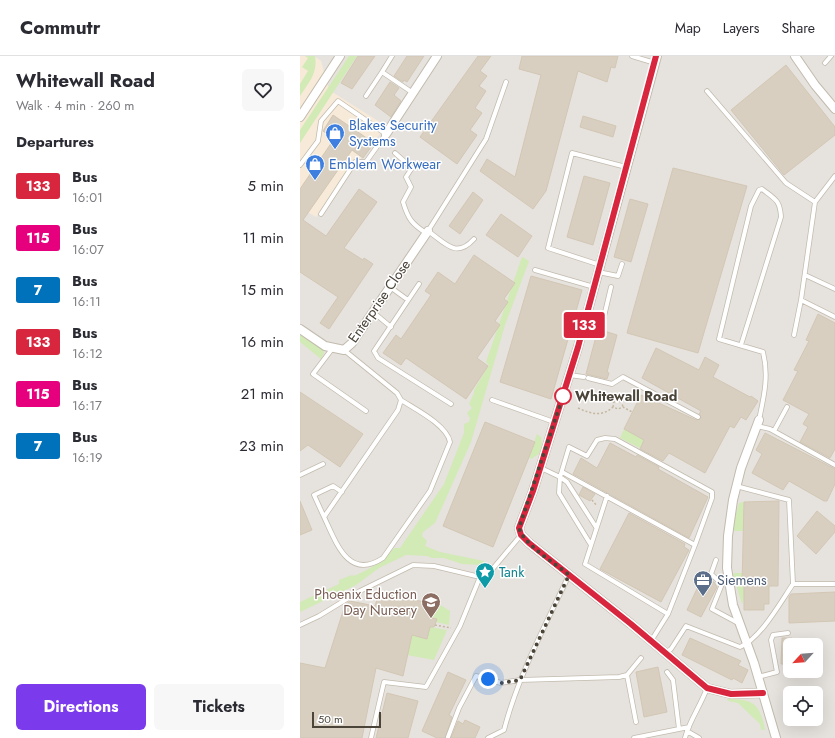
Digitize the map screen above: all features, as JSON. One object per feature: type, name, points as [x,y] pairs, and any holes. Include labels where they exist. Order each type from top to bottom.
[{"type":"street","points":[[386,134],[437,56]]},
{"type":"street","points":[[795,56],[835,109]]},
{"type":"street","points":[[300,117],[339,57]]},
{"type":"street","points":[[656,59],[569,375],[519,528],[521,535],[529,543],[707,688],[731,694],[763,693]]},
{"type":"street","name":"Enterprise Close","points":[[300,329],[325,346],[344,350],[352,343],[427,232]]},
{"type":"street","points":[[758,423],[736,486],[728,536],[727,568],[734,605],[758,677],[776,738]]},
{"type":"lane","points":[[366,96],[392,56]]},
{"type":"lane","points":[[632,56],[656,59]]},
{"type":"lane","points":[[825,63],[831,56]]},
{"type":"lane","points":[[382,72],[413,94]]},
{"type":"lane","points":[[427,232],[486,139],[506,82]]},
{"type":"lane","points":[[707,91],[786,183],[816,202]]},
{"type":"lane","points":[[300,165],[318,141],[321,121],[338,101],[386,134],[366,162],[355,162],[321,214]]},
{"type":"lane","points":[[396,152],[412,168],[406,177],[412,187],[402,202],[406,213],[413,224],[450,247],[459,250],[466,248],[474,239]]},
{"type":"lane","points":[[622,264],[618,276],[548,248],[572,153],[626,167]]},
{"type":"lane","points":[[794,335],[805,276],[816,202],[835,176]]},
{"type":"lane","points":[[741,345],[781,217],[780,206],[777,201],[762,189],[759,190],[752,206],[719,339],[763,352],[766,365],[766,387],[758,423],[835,465]]},
{"type":"lane","points":[[535,270],[594,286]]},
{"type":"lane","points":[[805,276],[835,289]]},
{"type":"lane","points":[[419,284],[374,351],[378,358],[451,404]]},
{"type":"lane","points":[[390,287],[408,300]]},
{"type":"lane","points":[[585,320],[602,325],[611,287]]},
{"type":"lane","points":[[801,300],[835,317]]},
{"type":"lane","points":[[373,312],[391,326]]},
{"type":"lane","points":[[332,348],[312,374],[366,411]]},
{"type":"lane","points":[[342,492],[333,486],[314,495],[343,555],[347,559],[366,566],[374,564],[383,558],[430,491],[450,442],[449,435],[442,428],[400,400],[397,393],[344,350]]},
{"type":"lane","points":[[569,375],[612,384],[622,377],[698,417]]},
{"type":"lane","points":[[324,517],[398,410],[400,400]]},
{"type":"lane","points":[[492,400],[554,422]]},
{"type":"lane","points":[[774,431],[787,407]]},
{"type":"lane","points":[[591,545],[559,493],[560,477],[569,447],[587,456],[597,440],[605,438],[615,439],[712,492],[712,498],[668,614],[651,641]]},
{"type":"lane","points":[[300,475],[323,464]]},
{"type":"lane","points":[[540,467],[567,482],[596,527]]},
{"type":"lane","points":[[562,472],[695,545]]},
{"type":"lane","points":[[665,654],[671,649],[686,626],[740,647],[747,644],[762,627],[793,584],[789,500],[736,486]]},
{"type":"lane","points":[[606,496],[585,564],[668,614]]},
{"type":"lane","points":[[300,625],[319,616],[360,591],[413,565],[434,566],[480,577],[490,572],[521,535]]},
{"type":"lane","points":[[716,560],[711,574],[722,584],[712,608],[740,624]]},
{"type":"lane","points":[[488,738],[504,730],[511,702],[520,680],[569,575]]},
{"type":"lane","points":[[371,738],[384,682],[426,687],[457,631],[480,577]]},
{"type":"lane","points":[[793,584],[835,584]]},
{"type":"lane","points":[[758,677],[777,672],[771,640],[773,635],[788,633]]},
{"type":"lane","points":[[448,737],[459,708],[476,676],[501,683],[520,680],[619,677],[627,675],[641,658]]},
{"type":"lane","points":[[667,672],[673,680],[679,729]]},
{"type":"lane","points":[[627,675],[636,722]]},
{"type":"lane","points":[[685,738],[707,688]]},
{"type":"lane","points":[[634,738],[689,727]]},
{"type":"lane","points":[[687,731],[699,738]]},
{"type":"path","points":[[578,408],[595,414],[605,413],[613,407],[614,402],[619,400],[623,407],[632,412]]},
{"type":"path","points":[[613,407],[618,409],[623,407]]},
{"type":"path","points":[[435,625],[457,631]]},
{"type":"shaded area","points":[[300,56],[314,56],[321,61],[330,90],[386,126],[316,217],[300,208]]},
{"type":"shaded area","points":[[314,56],[835,56],[835,738],[300,738],[300,208],[316,217],[386,126],[329,90],[321,61]]},
{"type":"green space","points":[[305,56],[315,56],[316,62],[312,77],[300,96],[300,84],[308,71],[302,67],[308,58]]},
{"type":"green space","points":[[349,56],[357,56],[300,143],[300,130]]},
{"type":"green space","points":[[522,257],[529,261],[505,325],[471,442],[435,523],[423,532],[422,536],[427,541],[425,546],[440,552],[484,561],[482,565],[462,564],[444,558],[406,555],[379,568],[356,585],[300,612],[300,602],[339,584],[339,580],[365,571],[376,565],[394,548],[400,548],[444,484],[464,433],[464,424],[469,422],[470,418],[467,413],[472,408],[469,404],[474,390],[489,365],[486,362]]},
{"type":"green space","points":[[300,332],[322,347],[324,353],[321,359],[300,342]]},
{"type":"green space","points":[[624,429],[644,440],[640,448],[620,438]]},
{"type":"green space","points":[[537,434],[541,437],[542,445],[539,454],[531,459],[529,457]]},
{"type":"green space","points":[[744,502],[743,531],[733,531],[739,503]]},
{"type":"green space","points":[[743,573],[742,585],[745,586],[742,604],[733,574]]},
{"type":"green space","points":[[437,603],[450,611],[449,625],[436,622],[433,618],[435,604]]},
{"type":"green space","points":[[430,627],[447,630],[434,660],[407,655],[412,635],[427,639]]},
{"type":"green space","points":[[727,699],[743,700],[754,704],[761,714],[765,730],[761,730],[760,724],[738,703],[728,701]]},
{"type":"building","points":[[358,56],[375,56],[352,89],[341,83]]},
{"type":"building","points":[[407,56],[424,56],[407,82],[404,80],[403,82],[394,76]]},
{"type":"building","points":[[478,56],[491,56],[480,71],[487,76],[479,86],[486,91],[475,108],[482,113],[470,130],[477,135],[457,164],[420,137]]},
{"type":"building","points":[[522,56],[618,56],[615,68],[611,67],[607,82],[578,71],[546,191],[533,209],[480,171],[487,159],[515,177],[541,75],[519,69]]},
{"type":"building","points":[[786,65],[835,127],[835,135],[784,175],[731,110]]},
{"type":"building","points":[[390,82],[399,88],[394,95],[401,101],[391,117],[375,105]]},
{"type":"building","points":[[333,115],[374,143],[363,158],[352,150],[303,220],[326,236],[359,189],[377,202],[344,248],[363,260],[364,258],[373,264],[329,329],[320,323],[338,297],[300,272],[300,189],[334,139],[323,131]]},
{"type":"building","points":[[583,116],[616,126],[613,137],[580,127]]},
{"type":"building","points":[[673,168],[747,186],[698,353],[627,333]]},
{"type":"building","points":[[584,176],[610,183],[593,245],[567,237]]},
{"type":"building","points":[[473,192],[483,200],[460,234],[449,226]]},
{"type":"building","points":[[630,199],[648,204],[631,262],[614,257]]},
{"type":"building","points":[[501,214],[532,236],[518,257],[486,235]]},
{"type":"building","points":[[474,255],[515,283],[504,299],[508,302],[495,321],[500,325],[477,358],[488,366],[466,399],[406,358],[401,365],[383,353],[396,335],[401,339],[431,295],[425,291],[438,272],[455,284]]},
{"type":"building","points":[[531,276],[582,290],[551,399],[500,382]]},
{"type":"building","points":[[818,314],[835,323],[835,449],[830,458],[800,442],[808,427],[803,424],[809,414],[783,400],[798,371],[794,370],[809,341],[806,340]]},
{"type":"building","points":[[598,329],[617,335],[607,372],[609,373],[607,379],[586,374]]},
{"type":"building","points":[[656,348],[699,370],[705,357],[719,365],[713,377],[758,401],[746,420],[741,417],[734,428],[730,426],[705,473],[669,453],[663,461],[640,449],[644,440],[624,429],[641,395],[696,420],[701,418],[699,414],[701,411],[642,378]]},
{"type":"building","points":[[300,392],[363,434],[340,467],[308,445],[300,451]]},
{"type":"building","points":[[485,422],[535,442],[493,547],[443,526]]},
{"type":"building","points":[[765,433],[835,469],[835,484],[827,501],[824,501],[789,481],[783,490],[752,473],[762,454],[756,450]]},
{"type":"building","points":[[610,443],[659,467],[658,469],[708,497],[689,538],[573,474],[581,458],[597,468]]},
{"type":"building","points":[[583,487],[595,494],[590,501],[579,495]]},
{"type":"building","points":[[300,501],[312,530],[300,535]]},
{"type":"building","points":[[779,501],[778,586],[769,586],[769,604],[764,604],[764,610],[744,610],[744,586],[742,585],[744,502]]},
{"type":"building","points":[[817,511],[835,526],[835,532],[816,554],[797,536]]},
{"type":"building","points":[[629,513],[685,544],[684,547],[689,550],[661,602],[600,569]]},
{"type":"building","points":[[703,576],[714,582],[717,587],[701,617],[687,610]]},
{"type":"building","points":[[835,592],[835,621],[789,623],[789,597],[791,594]]},
{"type":"building","points":[[379,593],[435,604],[432,618],[437,619],[434,627],[430,627],[427,639],[412,635],[403,676],[376,668],[362,738],[300,738],[300,663],[325,668],[345,605],[350,601],[375,606]]},
{"type":"building","points":[[690,638],[741,661],[738,665],[748,670],[742,683],[733,678],[732,680],[682,655]]},
{"type":"building","points":[[782,638],[783,638],[783,664],[781,664]]},
{"type":"building","points":[[658,667],[667,712],[644,717],[636,672]]},
{"type":"building","points":[[448,672],[466,680],[449,715],[452,717],[445,738],[437,738],[422,731]]},
{"type":"building","points":[[387,693],[418,701],[408,738],[376,738]]},
{"type":"building","points":[[465,720],[480,727],[475,738],[451,738],[458,721],[463,724]]},
{"type":"bus line","name":"133","points":[[656,56],[578,347],[533,491],[519,528],[521,535],[529,543],[631,624],[681,668],[707,688],[723,694],[750,695],[763,693]]},
{"type":"place","name":"Blakes Security Systems","points":[[335,150]]},
{"type":"place","name":"Emblem Workwear","points":[[315,181]]},
{"type":"place","name":"Whitewall Road","points":[[563,396]]},
{"type":"place","name":"Tank","points":[[485,589]]},
{"type":"place","name":"Siemens","points":[[703,597]]},
{"type":"place","name":"Phoenix Eduction Day Nursery","points":[[431,619]]},
{"type":"route","points":[[488,679],[501,683],[520,680],[569,575],[529,543],[521,535],[519,528],[533,491],[563,396]]}]
